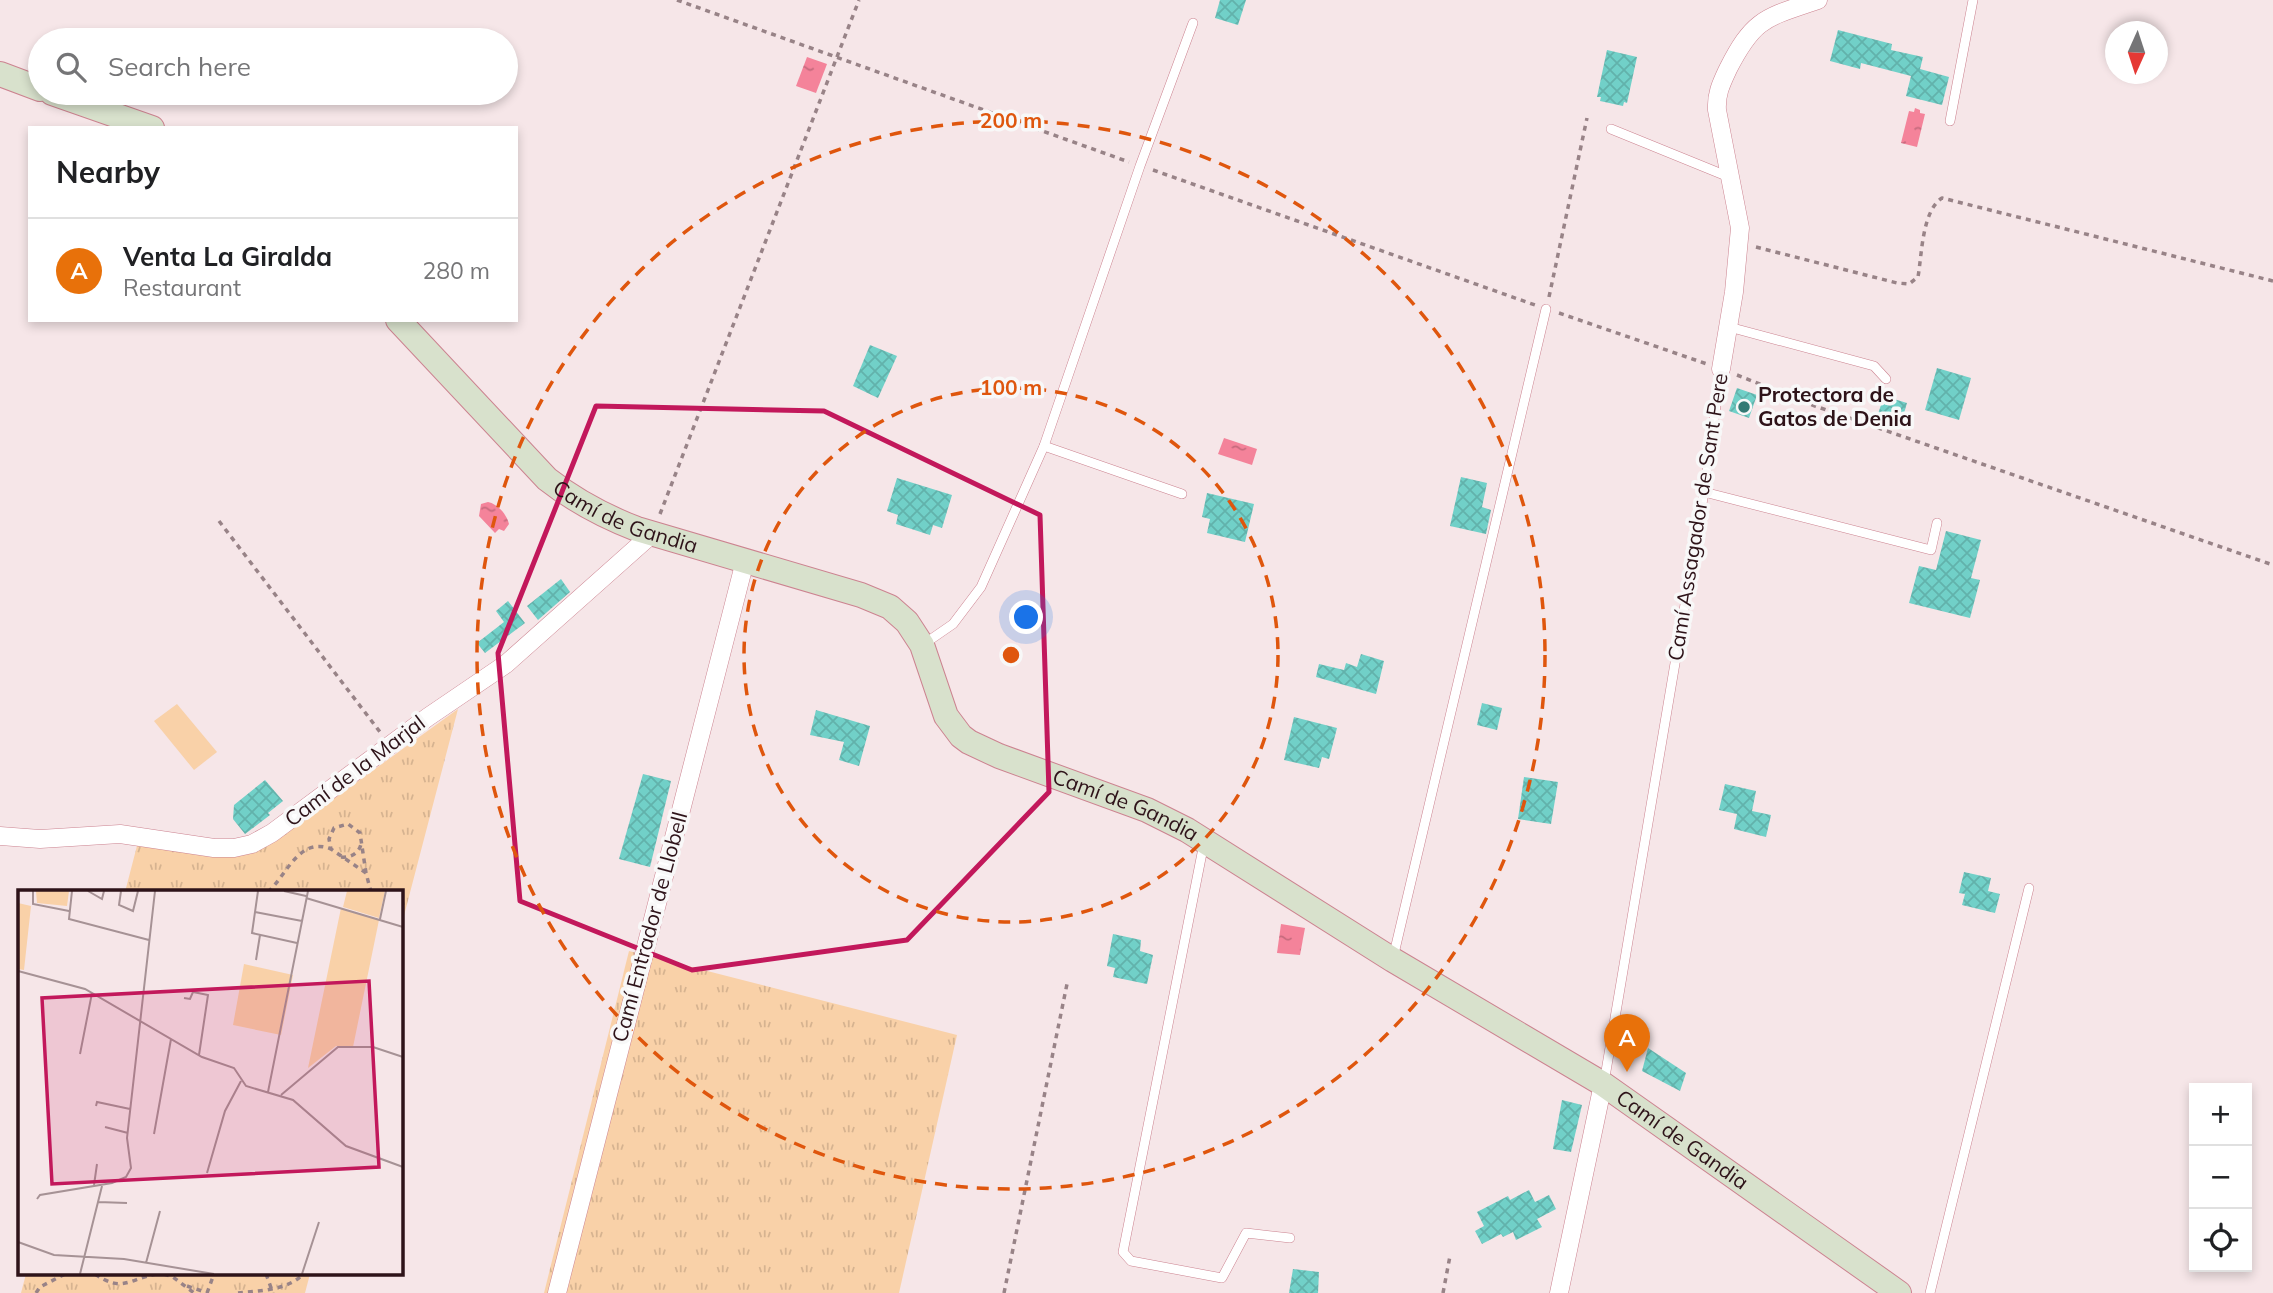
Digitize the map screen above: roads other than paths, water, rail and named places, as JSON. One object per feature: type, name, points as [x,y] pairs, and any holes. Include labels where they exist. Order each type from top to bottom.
[{"type":"main road","points":[[0,74],[28,84]]},
{"type":"main road","points":[[86,105],[146,126]]},
{"type":"main road","name":"Camí de Gandia","points":[[400,322],[547,479],[587,508],[652,534],[880,602],[899,614],[922,645],[946,716],[969,742],[999,756],[1147,810],[1205,840],[1393,960],[1603,1084],[1899,1293]]},
{"type":"street","name":"Camí Assagador de Sant Pere","points":[[1721,369],[1729,327],[1740,228],[1716,101],[1721,84],[1749,33],[1772,15],[1818,0]]},
{"type":"street","name":"Camí de la Marjal","points":[[0,836],[40,839],[120,834],[214,848],[244,848],[272,833],[514,657],[652,534]]},
{"type":"street","name":"Camí Entrador de Llobell","points":[[557,1293],[745,561]]},
{"type":"street","points":[[1559,1293],[1603,1084]]},
{"type":"lane","points":[[1950,121],[1973,0]]},
{"type":"lane","points":[[922,645],[953,624],[981,587],[1044,446],[1140,166],[1193,23]]},
{"type":"lane","points":[[1611,130],[1729,177]]},
{"type":"lane","points":[[1393,960],[1546,309]]},
{"type":"lane","points":[[1729,327],[1874,366],[1886,379]]},
{"type":"lane","name":"Camí Assagador de Sant Pere","points":[[1603,1084],[1704,492],[1721,369]]},
{"type":"lane","points":[[1044,446],[1182,494]]},
{"type":"lane","points":[[1704,492],[1931,550],[1937,523]]},
{"type":"lane","points":[[1205,840],[1123,1252],[1131,1262],[1222,1278],[1246,1233],[1290,1238]]},
{"type":"lane","points":[[1930,1293],[2029,888]]},
{"type":"water","points":[[807,57],[827,64],[816,93],[796,86]]},
{"type":"water","points":[[1915,108],[1925,114],[1917,147],[1901,143],[1909,111],[1914,112]]},
{"type":"water","points":[[1224,438],[1257,449],[1252,465],[1218,454]]},
{"type":"water","points":[[488,502],[499,507],[506,517],[509,524],[504,531],[499,529],[495,533],[479,516],[481,504]]},
{"type":"water","points":[[1281,924],[1305,928],[1300,955],[1277,953]]},
{"type":"place","name":"Protectora de Gatos de Denia","points":[[1744,407]]},
{"type":"place","name":"Venta La Giralda","points":[[1627,1072]]}]
